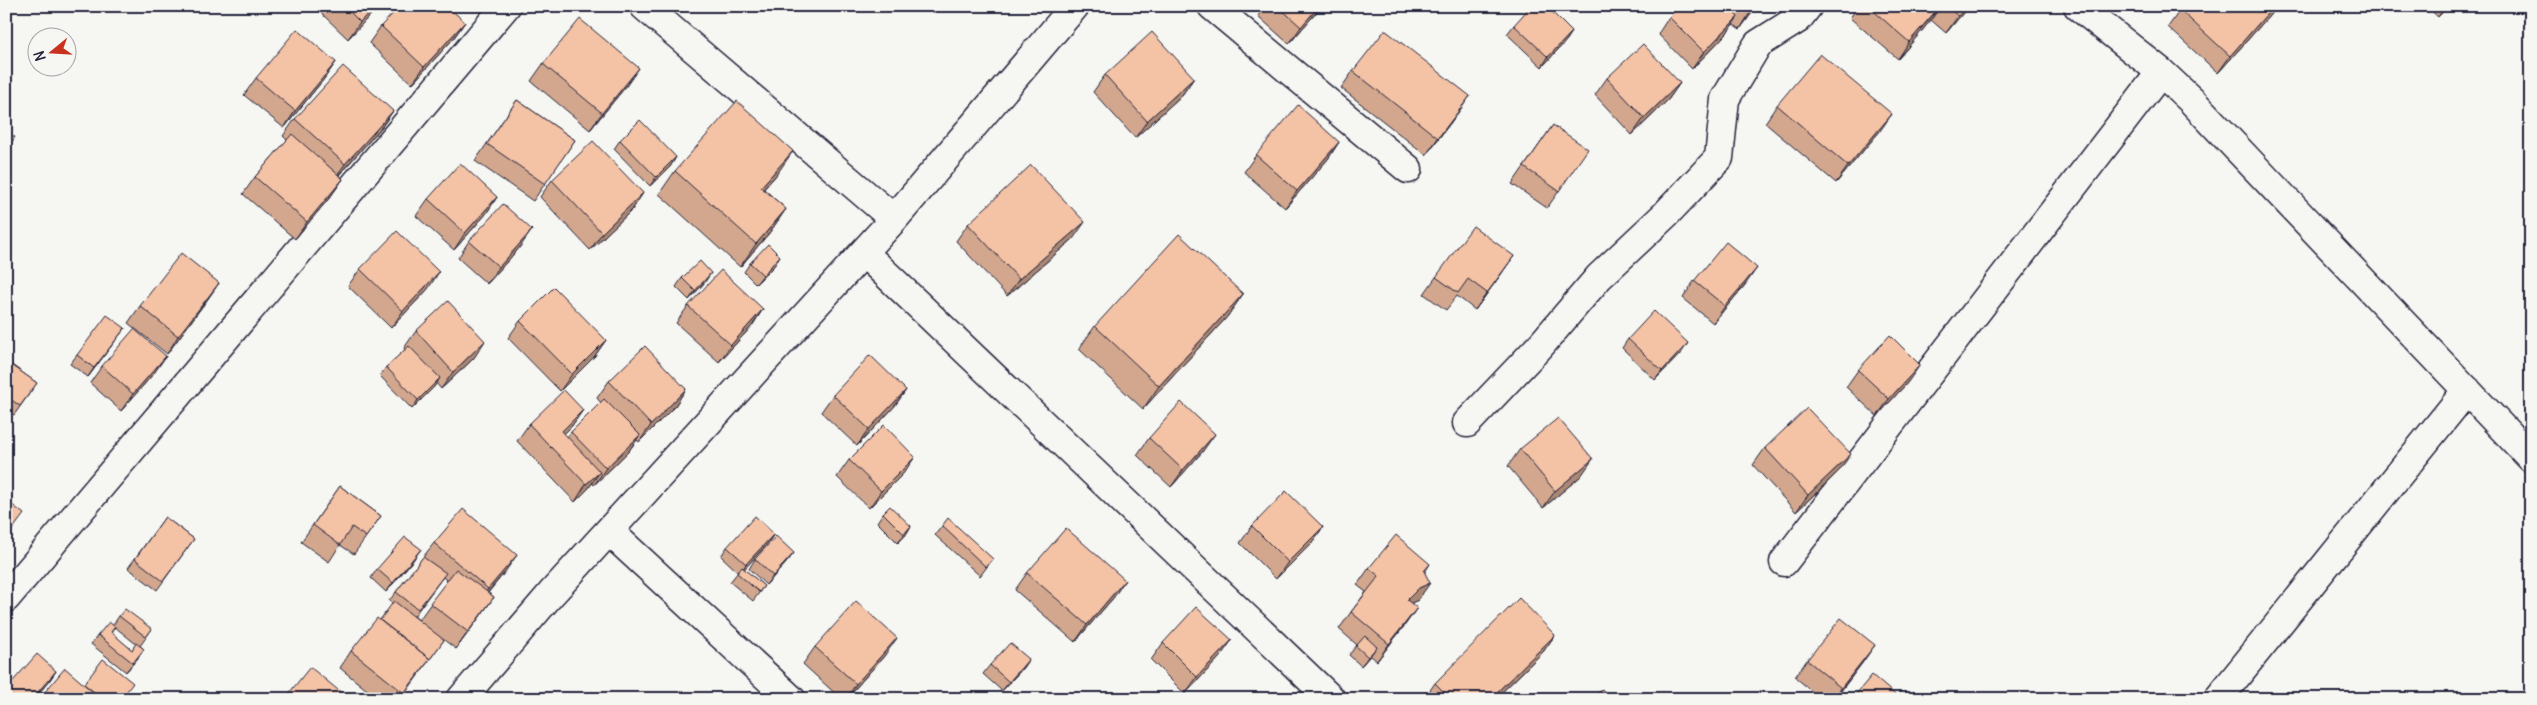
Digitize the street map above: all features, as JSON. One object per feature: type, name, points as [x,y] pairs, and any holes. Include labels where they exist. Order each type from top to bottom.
[{"type":"street","points":[[6,598],[506,6]]},
{"type":"street","points":[[644,6],[894,219]]},
{"type":"street","points":[[461,699],[609,531],[894,219],[1075,6]]},
{"type":"street","points":[[1212,6],[1408,169]]},
{"type":"street","points":[[1467,423],[1541,344],[1599,278],[1665,215],[1719,158],[1725,99],[1758,44],[1798,19],[1808,6]]},
{"type":"street","points":[[2078,6],[2162,72],[2192,101],[2531,458]]},
{"type":"street","points":[[1784,562],[2162,72]]},
{"type":"street","points":[[864,252],[1331,699]]},
{"type":"street","points":[[2218,699],[2467,390]]},
{"type":"street","points":[[609,531],[791,699]]},
{"type":"building","points":[[344,6],[375,6],[360,22]]},
{"type":"building","points":[[400,6],[447,6],[465,22],[424,67],[381,26]]},
{"type":"building","points":[[1278,6],[1319,6],[1301,27]]},
{"type":"building","points":[[1531,6],[1546,6],[1572,32],[1548,57],[1514,25]]},
{"type":"building","points":[[1680,6],[1728,6],[1738,17],[1704,52],[1669,17]]},
{"type":"building","points":[[1745,6],[1756,6],[1751,11]]},
{"type":"building","points":[[1868,6],[1940,6],[1909,42]]},
{"type":"building","points":[[1946,6],[1967,6],[1958,16]]},
{"type":"building","points":[[2183,6],[2274,6],[2230,56],[2180,10]]},
{"type":"building","points":[[580,19],[639,68],[602,113],[543,64]]},
{"type":"building","points":[[297,29],[336,62],[295,111],[256,78]]},
{"type":"building","points":[[1385,30],[1470,96],[1438,138],[1353,71]]},
{"type":"building","points":[[1152,32],[1194,78],[1147,121],[1105,75]]},
{"type":"building","points":[[1643,44],[1680,83],[1644,118],[1607,78]]},
{"type":"building","points":[[1820,54],[1892,114],[1848,166],[1777,105]]},
{"type":"building","points":[[343,66],[393,111],[345,164],[295,119]]},
{"type":"building","points":[[517,100],[575,140],[545,184],[487,144]]},
{"type":"building","points":[[737,101],[793,151],[761,187],[786,209],[756,244],[675,171]]},
{"type":"building","points":[[1298,105],[1339,142],[1297,191],[1256,155]]},
{"type":"building","points":[[640,120],[676,157],[656,177],[620,140]]},
{"type":"building","points":[[1553,125],[1588,149],[1559,191],[1524,167]]},
{"type":"building","points":[[6,132],[15,137],[6,151]]},
{"type":"building","points":[[292,134],[343,179],[307,222],[255,177]]},
{"type":"building","points":[[593,141],[643,193],[602,233],[552,180]]},
{"type":"building","points":[[460,163],[497,197],[465,233],[428,199]]},
{"type":"building","points":[[1031,165],[1085,222],[1019,279],[968,224]]},
{"type":"building","points":[[503,204],[532,230],[499,267],[469,241]]},
{"type":"building","points":[[1473,226],[1514,256],[1487,293],[1468,279],[1458,293],[1436,277]]},
{"type":"building","points":[[397,231],[439,272],[403,311],[360,269]]},
{"type":"building","points":[[1179,234],[1243,294],[1159,386],[1095,326]]},
{"type":"building","points":[[6,235],[11,240],[6,245]]},
{"type":"building","points":[[1726,242],[1757,268],[1725,306],[1694,281]]},
{"type":"building","points":[[768,244],[780,256],[763,275],[750,263]]},
{"type":"building","points":[[181,253],[219,283],[178,336],[140,306]]},
{"type":"building","points":[[700,261],[711,273],[695,291],[682,278]]},
{"type":"building","points":[[721,270],[763,309],[731,345],[688,306]]},
{"type":"building","points":[[554,287],[606,340],[572,374],[520,321]]},
{"type":"building","points":[[448,301],[485,341],[453,372],[416,331]]},
{"type":"building","points":[[1654,311],[1688,343],[1662,371],[1628,339]]},
{"type":"building","points":[[107,315],[125,328],[94,368],[77,355]]},
{"type":"building","points":[[134,329],[166,356],[133,394],[102,366]]},
{"type":"building","points":[[1890,335],[1920,365],[1889,399],[1858,370]]},
{"type":"building","points":[[409,346],[440,378],[418,400],[386,367]]},
{"type":"building","points":[[645,346],[686,389],[651,425],[609,381]]},
{"type":"building","points":[[870,355],[906,390],[869,429],[833,395]]},
{"type":"building","points":[[6,361],[37,383],[20,406],[6,396]]},
{"type":"building","points":[[564,390],[583,410],[562,431],[600,472],[586,484],[529,424]]},
{"type":"building","points":[[604,399],[640,435],[606,468],[571,432]]},
{"type":"building","points":[[1181,402],[1215,434],[1183,470],[1149,438]]},
{"type":"building","points":[[1807,408],[1851,454],[1808,495],[1765,448]]},
{"type":"building","points":[[1558,418],[1593,459],[1555,491],[1520,449]]},
{"type":"building","points":[[884,425],[915,457],[881,491],[849,460]]},
{"type":"building","points":[[340,486],[381,516],[366,537],[352,527],[340,545],[313,525]]},
{"type":"building","points":[[1286,491],[1323,527],[1288,562],[1252,526]]},
{"type":"building","points":[[6,500],[24,514],[6,538]]},
{"type":"building","points":[[890,506],[911,526],[904,534],[883,513]]},
{"type":"building","points":[[463,509],[517,555],[488,589],[434,543]]},
{"type":"building","points":[[755,516],[774,534],[746,564],[727,547]]},
{"type":"building","points":[[165,517],[194,539],[163,581],[135,559]]},
{"type":"building","points":[[948,518],[993,559],[986,567],[942,526]]},
{"type":"building","points":[[1066,528],[1125,580],[1087,625],[1027,573]]},
{"type":"building","points":[[1396,535],[1430,564],[1424,571],[1430,583],[1419,588],[1407,600],[1417,608],[1389,644],[1351,612],[1379,576],[1369,568]]},
{"type":"building","points":[[776,536],[794,553],[773,576],[755,559]]},
{"type":"building","points":[[405,537],[421,549],[393,583],[377,569]]},
{"type":"building","points":[[423,557],[446,573],[418,609],[396,592]]},
{"type":"building","points":[[742,567],[764,586],[759,592],[737,573]]},
{"type":"building","points":[[456,569],[494,597],[468,632],[430,603]]},
{"type":"building","points":[[1519,598],[1555,635],[1490,699],[1451,699],[1435,683]]},
{"type":"building","points":[[394,601],[444,640],[430,659],[380,620]]},
{"type":"building","points":[[856,601],[897,638],[856,684],[815,647]]},
{"type":"building","points":[[1196,607],[1232,640],[1197,677],[1163,643]]},
{"type":"building","points":[[125,609],[152,629],[146,637],[119,616]]},
{"type":"building","points":[[377,618],[430,659],[404,693],[351,651]]},
{"type":"building","points":[[1841,618],[1875,645],[1841,688],[1807,660]]},
{"type":"building","points":[[109,622],[115,627],[111,632],[132,650],[136,643],[144,649],[133,663],[98,635]]},
{"type":"building","points":[[1365,636],[1377,647],[1368,657],[1356,646]]},
{"type":"building","points":[[1010,643],[1029,659],[1009,682],[990,665]]},
{"type":"building","points":[[37,654],[56,671],[32,699],[12,699],[6,694],[6,689]]},
{"type":"building","points":[[103,659],[133,683],[121,699],[103,699],[84,684]]},
{"type":"building","points":[[310,667],[349,699],[287,699],[286,697]]},
{"type":"building","points":[[65,668],[101,699],[39,699]]},
{"type":"building","points":[[1872,675],[1900,699],[1852,699]]},
{"type":"building","points":[[1602,689],[1611,699],[1591,699]]}]
